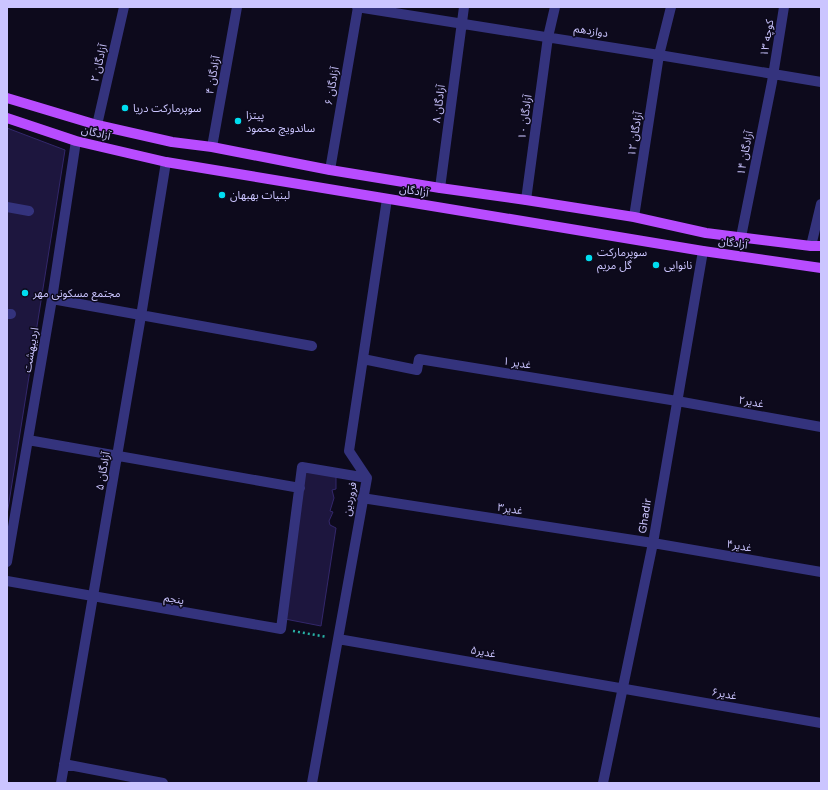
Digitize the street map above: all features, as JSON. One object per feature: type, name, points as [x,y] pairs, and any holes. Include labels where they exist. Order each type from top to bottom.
[{"type":"main road","name":"آزادگان","points":[[7,98],[97,125],[172,142],[212,147],[330,170],[634,218],[706,233],[816,246]]},
{"type":"main road","name":"آزادگان","points":[[7,118],[76,141],[166,162],[703,251],[821,268]]},
{"type":"street","name":"آزادگان ۲","points":[[97,125],[124,7]]},
{"type":"street","name":"آزادگان ۴","points":[[212,147],[237,7]]},
{"type":"street","name":"دوازدهم","points":[[358,7],[660,54],[821,82]]},
{"type":"street","name":"آزادگان ۶","points":[[330,170],[358,7]]},
{"type":"street","name":"آزادگان ۸","points":[[440,188],[464,7]]},
{"type":"street","name":"آزادگان ۱۰","points":[[526,200],[548,37],[555,7]]},
{"type":"street","name":"آزادگان ۱۲","points":[[634,218],[660,54],[671,7]]},
{"type":"street","name":"کوچه ۱۳","points":[[773,74],[784,7]]},
{"type":"street","name":"آزادگان ۱۴","points":[[741,237],[773,74]]},
{"type":"street","name":"اردیبهشت","points":[[7,562],[52,300],[76,141]]},
{"type":"street","name":"آزادگان ۵","points":[[61,783],[118,456],[166,162]]},
{"type":"street","name":"فروردین","points":[[313,783],[362,498],[367,478],[349,451],[387,199]]},
{"type":"street","points":[[816,246],[821,204]]},
{"type":"street","points":[[7,207],[29,211]]},
{"type":"street","name":"Ghadir","points":[[603,783],[653,543],[676,401],[703,251]]},
{"type":"street","points":[[52,300],[312,346]]},
{"type":"street","name":"غدیر ۱","points":[[364,359],[417,370],[419,359],[676,401]]},
{"type":"street","name":"غدیر۲","points":[[676,401],[821,427]]},
{"type":"street","points":[[28,440],[300,488]]},
{"type":"street","points":[[281,629],[302,467],[367,478]]},
{"type":"street","name":"غدیر۳","points":[[362,498],[653,543]]},
{"type":"street","name":"غدیر۴","points":[[653,543],[821,572]]},
{"type":"street","name":"پنجم","points":[[7,581],[281,629]]},
{"type":"street","name":"غدیر۵","points":[[338,639],[623,688]]},
{"type":"street","name":"غدیر۶","points":[[623,688],[821,723]]},
{"type":"street","points":[[64,764],[163,783]]},
{"type":"path","points":[[281,629],[338,639]]},
{"type":"building","name":"مجتمع مسکونی مهر","points":[[7,128],[65,150],[7,515]]},
{"type":"building","points":[[305,471],[336,476],[336,489],[332,490],[334,498],[330,511],[333,512],[329,521],[330,525],[336,528],[321,626],[285,619]]},
{"type":"place","name":"سوپرمارکت دریا","points":[[125,108]]},
{"type":"place","name":"پیتزا ساندویچ محمود","points":[[238,121]]},
{"type":"place","name":"لبنیات بهبهان","points":[[222,195]]},
{"type":"place","name":"سوپرمارکت گل مریم","points":[[589,258]]},
{"type":"place","name":"نانوایی","points":[[656,265]]},
{"type":"place","name":"مجتمع مسکونی مهر","points":[[25,293]]}]
